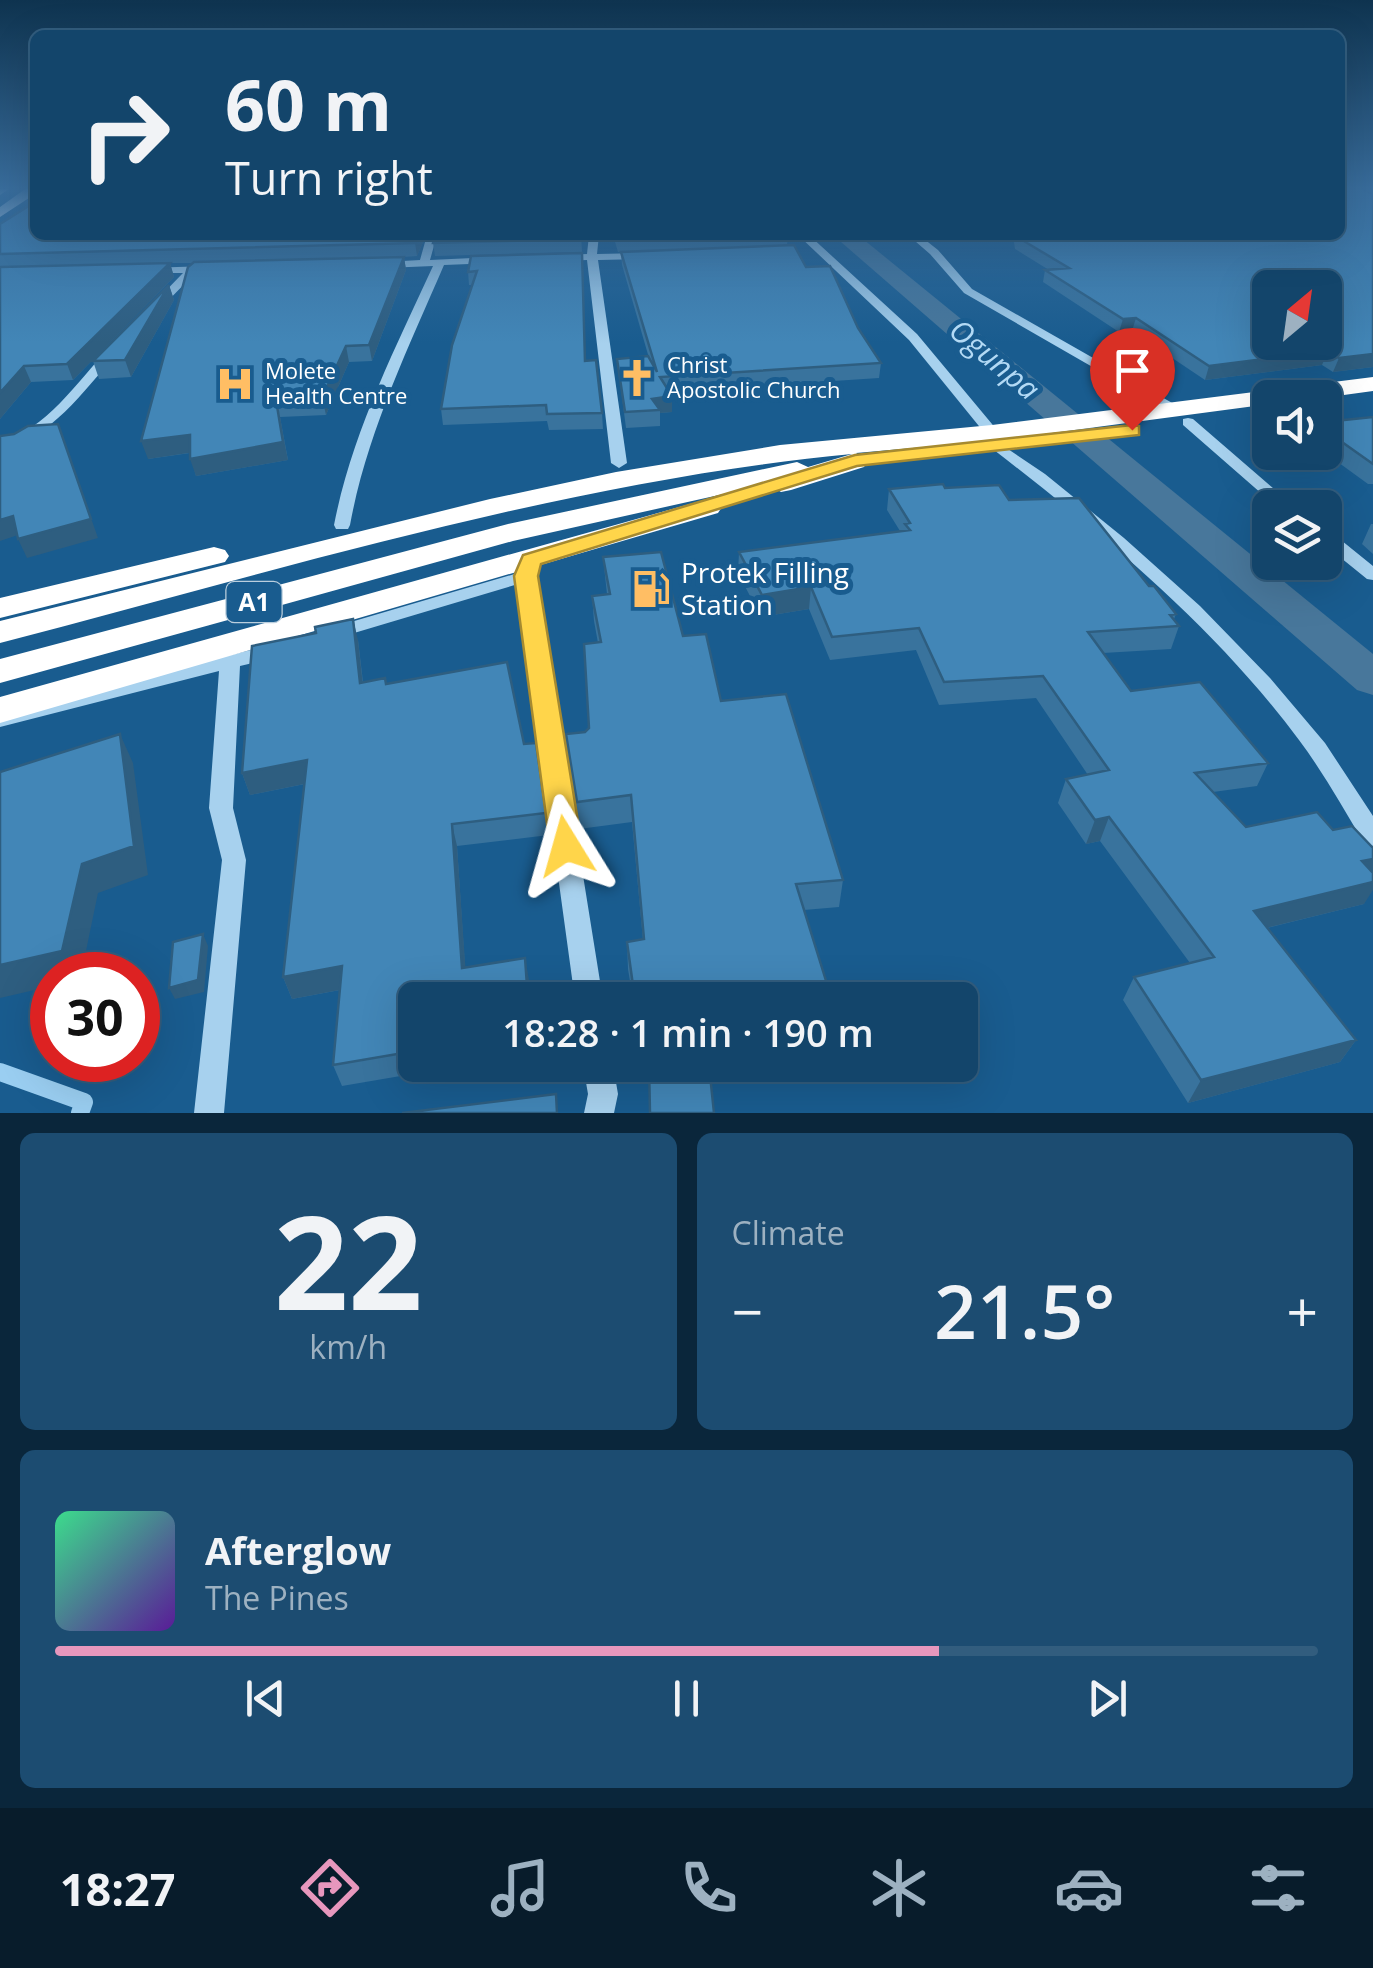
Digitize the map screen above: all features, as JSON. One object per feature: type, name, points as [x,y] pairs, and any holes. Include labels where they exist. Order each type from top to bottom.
[{"type":"highway","name":"A1","points":[[0,632],[499,520],[850,453],[995,440],[1172,417],[1373,384]]},
{"type":"highway","points":[[1342,402],[1373,399]]},
{"type":"highway","name":"A1","points":[[1172,417],[1252,411]]},
{"type":"highway","points":[[0,608],[619,463],[750,448],[850,453]]},
{"type":"highway","points":[[0,710],[528,568],[850,453]]},
{"type":"highway","name":"A1","points":[[0,670],[499,520]]},
{"type":"street","points":[[342,526],[348,482],[432,263],[432,240]]},
{"type":"street","points":[[594,240],[592,257],[619,463]]},
{"type":"street","points":[[808,240],[913,337],[995,440],[1082,508],[1245,663],[1298,724],[1373,836]]},
{"type":"street","points":[[920,240],[968,292],[1172,417],[1265,490]]},
{"type":"street","points":[[554,258],[650,256]]},
{"type":"street","points":[[366,266],[516,259]]},
{"type":"street","points":[[135,271],[231,268]]},
{"type":"street","points":[[140,324],[193,269]]},
{"type":"street","points":[[0,446],[16,445],[33,434],[126,338]]},
{"type":"street","points":[[1342,549],[1373,574]]},
{"type":"street","points":[[0,719],[230,664],[528,568],[586,982]]},
{"type":"street","points":[[209,1113],[234,860],[221,808],[230,664]]},
{"type":"street","points":[[599,1113],[600,1082]]},
{"type":"building","points":[[0,239],[416,240],[415,243],[0,254]]},
{"type":"building","points":[[1373,239],[1373,354],[1342,358],[1342,270],[1252,270],[1252,360],[1257,360],[1209,366],[1136,318],[1123,319],[1045,270],[1069,268],[1022,240]]},
{"type":"building","points":[[434,240],[544,240],[433,243]]},
{"type":"building","points":[[794,245],[806,267],[830,266],[858,328],[881,363],[660,377],[672,396],[652,399],[660,410],[625,412],[617,359],[648,356],[657,372],[621,252]]},
{"type":"building","points":[[582,253],[585,361],[596,360],[602,413],[547,414],[546,405],[441,409],[452,345],[477,271],[468,272],[471,256]]},
{"type":"building","points":[[404,257],[369,345],[346,346],[322,398],[276,400],[283,442],[190,459],[190,435],[141,441],[188,267],[194,262]]},
{"type":"building","points":[[170,263],[67,364],[24,366],[0,393],[0,267]]},
{"type":"building","points":[[169,285],[125,360],[93,361]]},
{"type":"building","points":[[1373,417],[1373,464],[1342,442],[1342,420]]},
{"type":"building","points":[[58,424],[91,519],[18,539],[13,516],[0,520],[0,436],[28,426]]},
{"type":"building","points":[[943,484],[945,488],[999,485],[1009,500],[1079,498],[1176,614],[1170,615],[1179,626],[1088,632],[1131,691],[1200,682],[1268,763],[1195,773],[1246,827],[1317,812],[1333,830],[1352,826],[1373,848],[1373,859],[1362,861],[1373,873],[1373,882],[1254,911],[1356,1040],[1201,1080],[1134,977],[1214,957],[1109,817],[1095,820],[1066,779],[1109,770],[1043,676],[944,682],[919,628],[832,637],[811,587],[762,595],[739,552],[910,530],[905,524],[910,523],[889,489]]},
{"type":"building","points":[[661,552],[683,636],[706,634],[721,701],[786,694],[843,880],[796,884],[826,982],[633,982],[627,942],[644,939],[631,795],[577,802],[566,734],[589,728],[584,644],[601,642],[592,596],[610,594],[603,557]]},
{"type":"building","points":[[353,619],[360,683],[385,678],[386,684],[507,662],[524,744],[536,743],[546,813],[452,824],[462,968],[525,958],[527,982],[398,982],[398,1054],[333,1065],[342,966],[283,977],[307,760],[242,773],[252,646],[316,633],[315,627]]},
{"type":"building","points":[[120,734],[134,846],[82,864],[62,951],[30,952],[30,958],[0,965],[0,772]]},
{"type":"building","points":[[203,934],[198,980],[169,988],[173,942]]},
{"type":"building","points":[[649,1082],[711,1082],[714,1113],[650,1113]]},
{"type":"building","points":[[556,1094],[557,1113],[402,1113]]},
{"type":"waterway","name":"Ogunpa","points":[[850,240],[1373,679]]},
{"type":"waterway","points":[[0,1072],[84,1102],[80,1113]]},
{"type":"place","name":"Christ Apostolic Church","points":[[637,378]]},
{"type":"place","name":"Molete Health Centre","points":[[235,384]]},
{"type":"place","name":"Protek Filling Station","points":[[651,589]]},
{"type":"route","points":[[566,846],[526,576],[531,560],[855,461],[1132,430]]}]
